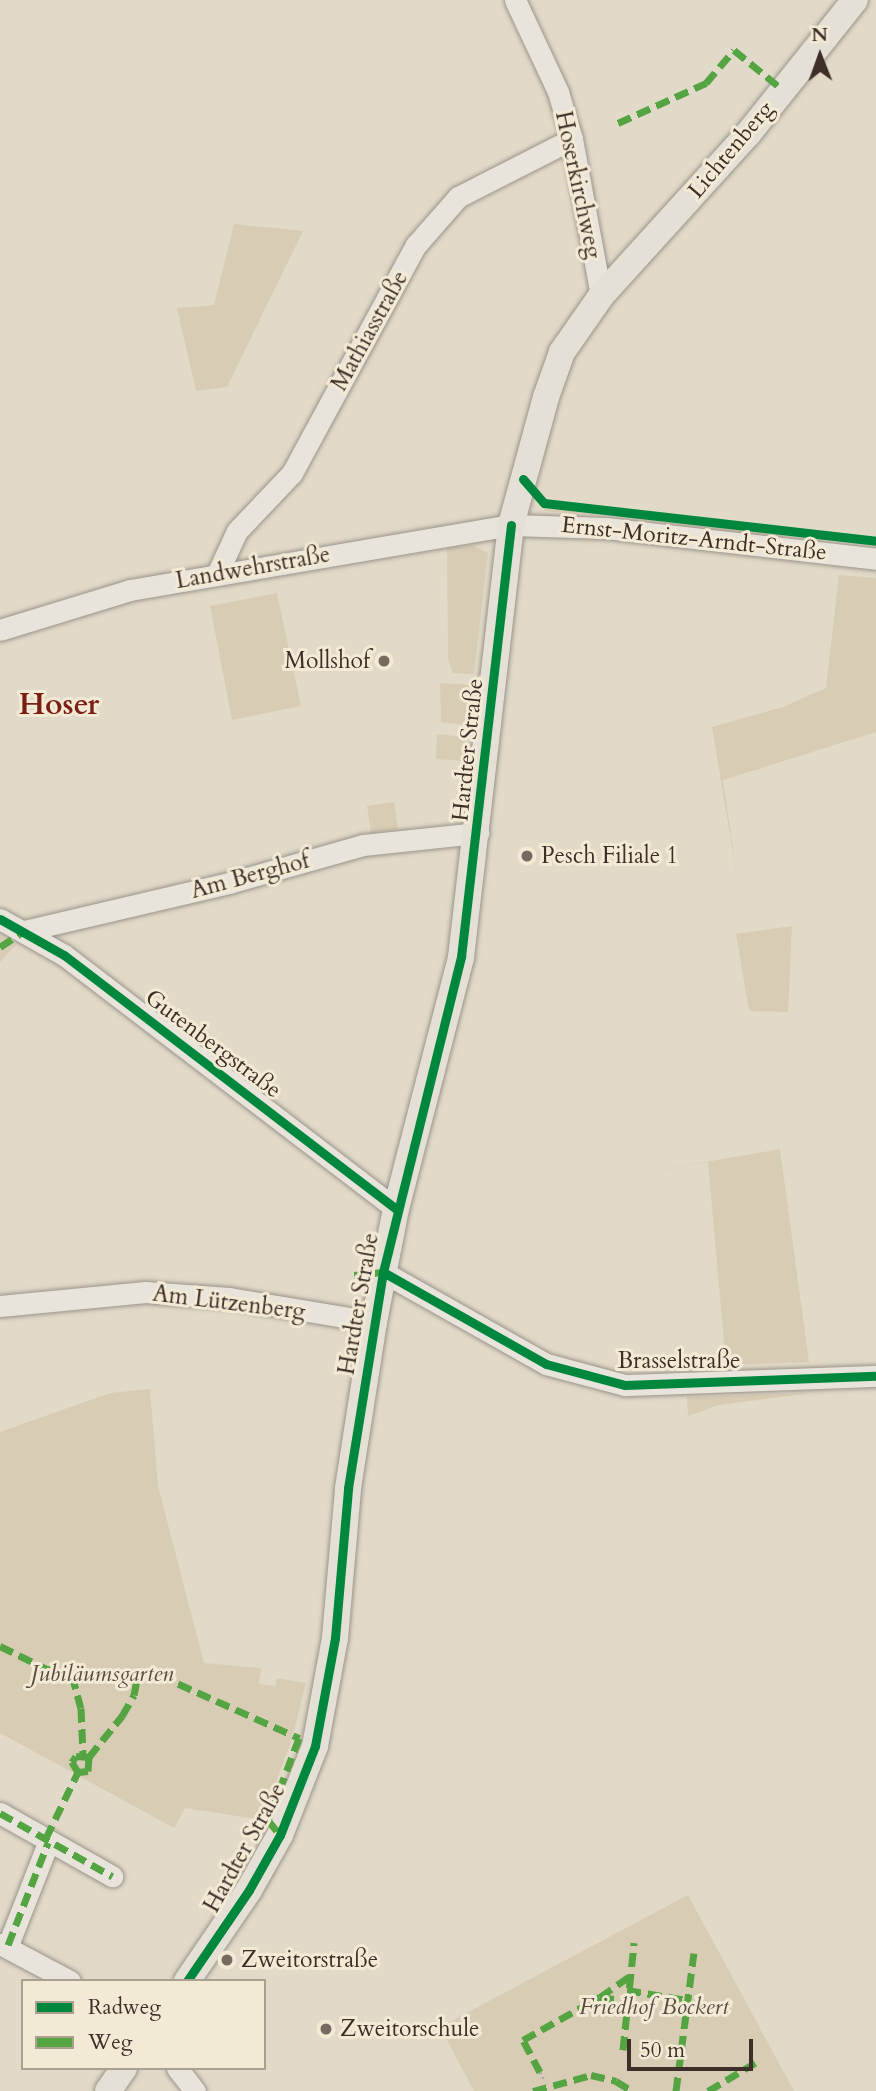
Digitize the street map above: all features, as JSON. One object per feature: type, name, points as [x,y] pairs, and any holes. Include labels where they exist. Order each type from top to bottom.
[{"type":"main road","name":"Lichtenberg","points":[[601,296],[748,134],[855,0]]},
{"type":"main road","name":"Hardter Straße","points":[[188,1979],[249,1890],[280,1835],[315,1746],[335,1638],[348,1488],[383,1272],[396,1209],[461,957],[478,833],[511,525],[562,352],[601,296]]},
{"type":"main road","points":[[107,2091],[123,2070]]},
{"type":"street","name":"Hoserkirchweg","points":[[514,0],[558,92],[572,139],[601,296]]},
{"type":"street","name":"Mathiasstraße","points":[[217,573],[237,531],[292,473],[416,245],[458,197],[572,139]]},
{"type":"street","name":"Landwehrstraße","points":[[0,630],[130,590],[217,573],[511,525]]},
{"type":"street","name":"Ernst-Moritz-Arndt-Straße","points":[[511,525],[606,527],[876,559]]},
{"type":"street","name":"Am Berghof","points":[[24,931],[229,883],[363,845],[478,833]]},
{"type":"street","name":"Gutenbergstraße","points":[[0,919],[64,955],[396,1209]]},
{"type":"street","name":"Brasselstraße","points":[[383,1272],[546,1364],[625,1385],[876,1376]]},
{"type":"street","name":"Am Lützenberg","points":[[0,1306],[145,1292],[229,1298],[374,1322]]},
{"type":"street","points":[[0,1813],[48,1843],[112,1876]]},
{"type":"street","points":[[48,1843],[4,1945],[66,1979]]},
{"type":"street","points":[[179,2070],[195,2091]]},
{"type":"path","points":[[540,2072],[544,2079]]},
{"type":"green space","points":[[234,224],[303,231],[227,387],[196,391],[177,308],[214,305]]},
{"type":"green space","points":[[547,506],[602,511],[602,515],[544,511]]},
{"type":"green space","points":[[617,512],[785,534],[784,539],[718,531],[617,516]]},
{"type":"green space","points":[[472,545],[488,553],[474,674],[453,673],[448,659],[447,548]]},
{"type":"green space","points":[[839,575],[876,578],[876,732],[723,780],[738,883],[712,727],[783,707],[826,688]]},
{"type":"green space","points":[[277,593],[301,706],[232,720],[210,606]]},
{"type":"green space","points":[[440,683],[472,685],[467,725],[441,722]]},
{"type":"green space","points":[[437,734],[466,737],[463,761],[436,759]]},
{"type":"green space","points":[[394,802],[398,829],[371,833],[367,806]]},
{"type":"green space","points":[[792,926],[788,1012],[749,1011],[736,934]]},
{"type":"green space","points":[[0,936],[16,945],[0,962]]},
{"type":"green space","points":[[780,1149],[809,1362],[726,1365],[708,1162],[530,1193]]},
{"type":"green space","name":"Jubiläumsgarten","points":[[150,1389],[158,1486],[204,1663],[261,1668],[259,1684],[275,1686],[277,1678],[306,1683],[292,1739],[262,1820],[185,1808],[174,1828],[0,1733],[0,1432],[110,1393]]},
{"type":"green space","points":[[811,1393],[719,1405],[688,1416],[687,1397]]},
{"type":"green space","name":"Friedhof Bockert","points":[[688,1895],[794,2091],[474,2091],[440,2027]]},
{"type":"marked path","points":[[618,123],[706,83],[734,50],[782,89]]},
{"type":"marked path","points":[[0,947],[24,931]]},
{"type":"marked path","points":[[354,1275],[383,1272]]},
{"type":"marked path","points":[[0,1646],[47,1669],[72,1675],[159,1675],[299,1738],[268,1820],[280,1835]]},
{"type":"marked path","points":[[72,1675],[81,1708],[83,1754]]},
{"type":"marked path","points":[[78,1772],[88,1771],[89,1757],[122,1716],[134,1695],[138,1675]]},
{"type":"marked path","points":[[78,1772],[72,1762],[76,1756],[89,1757]]},
{"type":"marked path","points":[[46,1838],[78,1772]]},
{"type":"marked path","points":[[0,1813],[112,1876]]},
{"type":"marked path","points":[[8,1945],[48,1843]]},
{"type":"marked path","points":[[623,2050],[634,1943]]},
{"type":"marked path","points":[[676,2091],[694,1953]]},
{"type":"marked path","points":[[600,1997],[629,1977]]},
{"type":"marked path","points":[[627,1990],[686,2000]]},
{"type":"marked path","points":[[540,2072],[523,2040],[600,1997],[627,2001]]},
{"type":"marked path","points":[[708,2091],[755,2063]]},
{"type":"marked path","points":[[533,2091],[591,2075],[616,2081],[632,2091]]},
{"type":"cycle path","points":[[523,479],[544,503],[876,541]]},
{"type":"cycle path","points":[[188,1979],[249,1890],[280,1835],[315,1746],[335,1638],[348,1488],[383,1272],[461,957],[511,525]]},
{"type":"cycle path","points":[[0,919],[64,955],[396,1209]]},
{"type":"cycle path","points":[[383,1272],[546,1364],[625,1385],[876,1376]]},
{"type":"place","name":"Mollshof","points":[[384,661]]},
{"type":"place","name":"Pesch Filiale 1","points":[[527,856]]},
{"type":"place","name":"Zweitorstraße","points":[[227,1960]]},
{"type":"place","name":"Zweitorschule","points":[[326,2029]]},
{"type":"district","name":"Hoser","points":[[59,705]]}]
